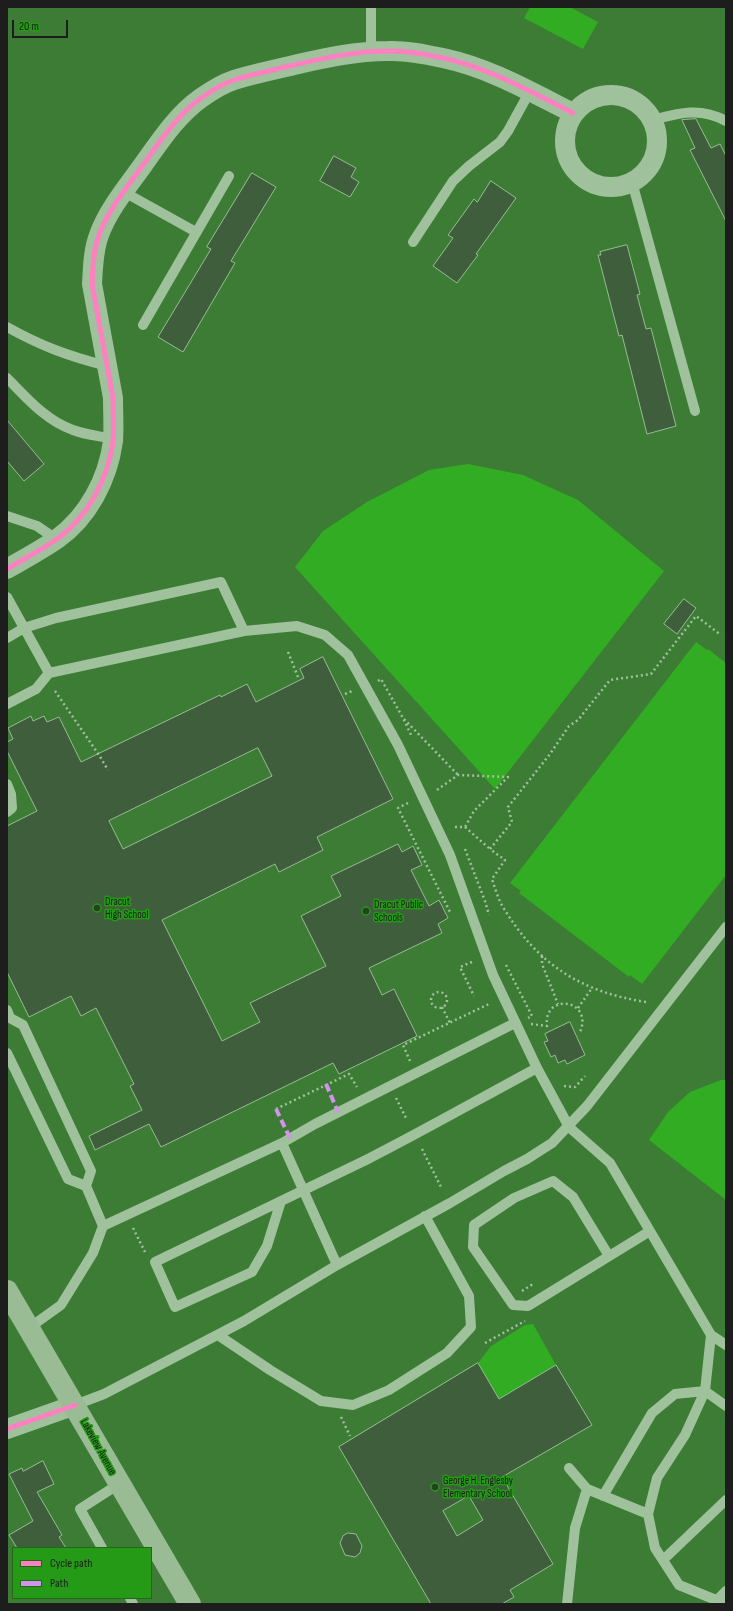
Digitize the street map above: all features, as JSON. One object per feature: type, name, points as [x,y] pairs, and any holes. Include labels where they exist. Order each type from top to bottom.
[{"type":"main road","name":"Lakeview Avenue","points":[[7,1291],[190,1604]]},
{"type":"street","points":[[7,569],[56,539],[74,524],[94,498],[106,469],[113,439],[113,398],[92,284],[93,266],[98,237],[103,225],[124,192],[169,130],[195,103],[216,88],[233,80],[280,68],[346,55],[371,52],[403,51],[444,58],[487,71],[573,113]]},
{"type":"street","points":[[605,94],[624,96],[637,102],[648,112],[653,120],[657,137],[655,155],[646,171],[632,182],[623,186],[604,187],[586,180],[579,174],[568,158],[565,150],[565,130],[573,113],[587,100],[605,94]]},
{"type":"street","points":[[7,1430],[74,1405]]},
{"type":"lane","points":[[371,7],[371,52]]},
{"type":"lane","points":[[413,242],[453,181],[469,166],[500,142],[508,132],[530,91]]},
{"type":"lane","points":[[653,120],[682,112],[692,112],[713,115],[726,121]]},
{"type":"lane","points":[[143,325],[229,176]]},
{"type":"lane","points":[[632,182],[694,411]]},
{"type":"lane","points":[[124,192],[196,232]]},
{"type":"lane","points":[[7,327],[32,341],[55,351],[107,366]]},
{"type":"lane","points":[[7,378],[37,407],[63,426],[86,434],[113,439]]},
{"type":"lane","points":[[7,516],[36,526],[56,539]]},
{"type":"lane","points":[[7,638],[24,628],[56,618],[221,582],[244,631]]},
{"type":"lane","points":[[7,597],[49,673]]},
{"type":"lane","points":[[7,704],[36,689],[49,673],[244,631],[297,626],[325,635],[348,655],[398,745],[450,855],[493,975],[537,1068],[568,1127],[610,1163],[711,1335],[726,1345]]},
{"type":"lane","points":[[7,784],[11,794],[12,808],[7,812]]},
{"type":"lane","points":[[74,1405],[104,1394],[218,1335],[337,1265],[504,1170],[527,1159],[552,1143],[587,1106],[726,927]]},
{"type":"lane","points":[[8,1017],[23,1025],[91,1171],[86,1186],[103,1226],[93,1253],[61,1305],[29,1328]]},
{"type":"lane","points":[[103,1226],[282,1143],[315,1124],[515,1023]]},
{"type":"lane","points":[[7,1053],[68,1179],[86,1186]]},
{"type":"lane","points":[[281,1201],[267,1246],[252,1272],[175,1307],[155,1262],[369,1158],[537,1068]]},
{"type":"lane","points":[[282,1143],[337,1265]]},
{"type":"lane","points":[[609,1256],[573,1197],[552,1181],[514,1198],[474,1226],[473,1248],[513,1305],[528,1306],[650,1231]]},
{"type":"lane","points":[[218,1335],[232,1346],[321,1401],[352,1405],[389,1390],[447,1353],[471,1327],[469,1296],[425,1216]]},
{"type":"lane","points":[[711,1335],[705,1391],[685,1435],[656,1478],[648,1514],[656,1548],[679,1585],[721,1602],[726,1591]]},
{"type":"lane","points":[[603,1496],[652,1413],[674,1394],[705,1391],[726,1406]]},
{"type":"lane","points":[[569,1468],[587,1489],[648,1514]]},
{"type":"lane","points":[[101,1547],[80,1509],[119,1484]]},
{"type":"lane","points":[[567,1604],[575,1528],[587,1489]]},
{"type":"lane","points":[[663,1560],[726,1500]]},
{"type":"path","points":[[490,849],[512,822],[508,807],[550,754],[569,726],[578,720],[610,680],[651,674],[696,616],[721,635]]},
{"type":"path","points":[[288,652],[298,677]]},
{"type":"path","points":[[55,691],[108,770]]},
{"type":"path","points":[[403,718],[458,775]]},
{"type":"path","points":[[437,790],[458,775],[508,777],[474,811],[465,827]]},
{"type":"path","points":[[408,803],[398,808],[451,914]]},
{"type":"path","points":[[455,827],[465,827],[505,860],[492,879],[502,906],[524,938],[548,962],[574,980],[592,988],[629,999],[646,1002]]},
{"type":"path","points":[[542,955],[542,964],[558,1004]]},
{"type":"path","points":[[472,962],[460,967],[474,996]]},
{"type":"path","points":[[578,1008],[592,988]]},
{"type":"path","points":[[404,1064],[410,1060],[403,1045],[519,990]]},
{"type":"path","points":[[440,992],[446,997],[447,1002],[442,1007],[435,1006],[432,1002],[432,997],[435,993],[440,992]]},
{"type":"path","points":[[528,1023],[547,1026],[547,1015],[550,1010],[558,1004],[566,1003],[578,1008],[583,1020],[580,1032]]},
{"type":"path","points":[[442,1007],[450,1024]]},
{"type":"path","points":[[276,1109],[349,1074],[357,1087],[363,1083]]},
{"type":"path","points":[[396,1098],[407,1120]]},
{"type":"path","points":[[422,1149],[441,1187]]},
{"type":"path","points":[[130,1224],[144,1251],[155,1262]]},
{"type":"path","points":[[486,1343],[527,1319]]},
{"type":"path","points":[[341,1417],[350,1436]]},
{"type":"green space","points":[[530,7],[570,7],[598,22],[583,49],[524,18]]},
{"type":"green space","points":[[468,464],[523,475],[578,500],[664,571],[495,789],[295,567],[323,531],[367,502],[429,470]]},
{"type":"green space","points":[[696,642],[726,663],[726,875],[642,984],[630,975],[629,977],[519,893],[521,891],[510,883]]},
{"type":"green space","points":[[721,1080],[726,1080],[726,1200],[649,1140],[668,1112],[690,1092]]},
{"type":"green space","points":[[533,1324],[556,1365],[499,1399],[478,1363],[491,1346],[525,1325]]},
{"type":"building","points":[[696,119],[711,148],[720,144],[726,156],[726,221],[690,150],[695,148],[682,120]]},
{"type":"building","points":[[334,156],[356,168],[351,177],[359,182],[350,197],[320,181]]},
{"type":"building","points":[[252,173],[276,187],[231,261],[235,263],[183,352],[158,337],[211,249],[207,247]]},
{"type":"building","points":[[491,181],[516,198],[476,254],[478,255],[457,283],[433,266],[453,238],[448,235],[474,199],[477,202]]},
{"type":"building","points":[[627,245],[640,294],[637,295],[646,329],[651,328],[676,426],[647,434],[622,335],[619,336],[598,255],[601,255],[600,252]]},
{"type":"building","points":[[7,420],[44,464],[24,481],[7,461]]},
{"type":"building","points":[[684,599],[696,608],[677,634],[664,624]]},
{"type":"building","name":"Dracut High School","points":[[323,657],[393,799],[317,837],[323,850],[279,872],[275,864],[162,920],[222,1041],[260,1022],[250,1003],[326,966],[301,916],[341,896],[331,876],[398,844],[402,852],[413,846],[422,865],[411,870],[429,906],[439,900],[448,918],[438,924],[442,933],[369,968],[382,995],[394,989],[417,1036],[339,1074],[333,1063],[161,1147],[149,1124],[95,1150],[89,1136],[142,1110],[130,1086],[134,1084],[96,1008],[81,1016],[71,996],[29,1017],[7,972],[7,826],[37,811],[7,751],[7,742],[13,739],[8,728],[31,716],[33,721],[44,716],[47,722],[59,717],[81,762],[220,695],[221,697],[247,684],[256,702],[304,678],[300,669]],"holes":[[[258,748],[272,776],[123,849],[109,821]]]},
{"type":"building","points":[[570,1022],[585,1055],[567,1064],[565,1060],[558,1063],[555,1055],[551,1057],[544,1042],[548,1041],[545,1034]]},
{"type":"building","name":"George H. Englesby Elementary School","points":[[478,1363],[499,1399],[556,1365],[592,1425],[502,1477],[553,1564],[510,1590],[514,1597],[502,1604],[431,1604],[339,1447]],"holes":[[[469,1496],[483,1520],[457,1536],[443,1511]]]},
{"type":"building","points":[[43,1461],[54,1484],[37,1492],[62,1535],[59,1537],[65,1547],[16,1547],[9,1535],[33,1521],[9,1474],[22,1468],[23,1471]]},
{"type":"building","points":[[348,1533],[356,1534],[362,1546],[360,1553],[355,1557],[345,1555],[340,1543],[343,1536]]},
{"type":"marked path","points":[[326,1084],[338,1112]]},
{"type":"marked path","points":[[276,1109],[290,1138]]},
{"type":"cycle path","points":[[7,569],[39,551],[68,530],[87,508],[101,483],[113,441],[113,398],[92,284],[96,247],[99,235],[107,217],[118,199],[169,129],[192,105],[205,95],[221,86],[234,80],[249,76],[340,55],[376,51],[395,51],[429,55],[460,62],[510,81],[573,113]]},
{"type":"cycle path","points":[[7,1429],[75,1405]]},
{"type":"place","name":"Dracut High School","points":[[97,908]]},
{"type":"place","name":"Dracut Public Schools","points":[[366,911]]},
{"type":"place","name":"George H. Englesby Elementary School","points":[[435,1487]]}]
